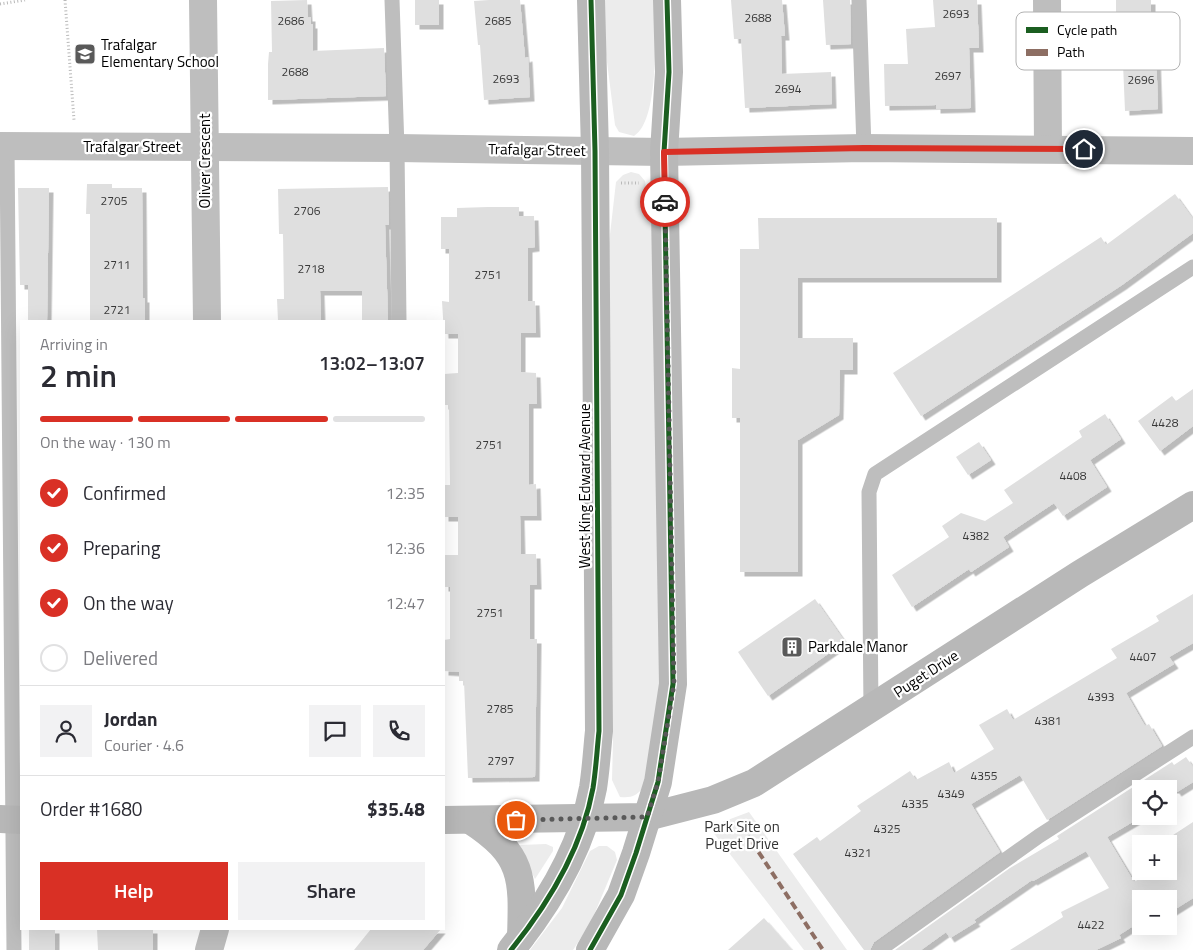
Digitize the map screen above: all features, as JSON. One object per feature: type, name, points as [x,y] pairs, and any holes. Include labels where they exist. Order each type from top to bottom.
[{"type":"main road","name":"West King Edward Avenue","points":[[516,944],[554,890],[574,851],[593,789],[599,731],[595,151],[591,0]]},
{"type":"main road","points":[[590,950],[621,895],[647,817],[658,782],[674,684],[664,152],[668,72],[667,0]]},
{"type":"main road","name":"Puget Drive","points":[[457,820],[647,817],[713,800],[754,782],[1080,574],[1193,505]]},
{"type":"main road","points":[[457,820],[494,836],[516,866],[522,883],[516,944]]},
{"type":"street","name":"Oliver Crescent","points":[[203,0],[207,320]]},
{"type":"street","points":[[1047,70],[1048,149]]},
{"type":"street","name":"Trafalgar Street","points":[[3,146],[397,148],[664,152],[864,148],[1193,150]]},
{"type":"street","points":[[209,950],[215,930]]},
{"type":"lane","points":[[392,0],[397,148],[399,320]]},
{"type":"lane","points":[[858,0],[864,148]]},
{"type":"lane","points":[[3,146],[11,820],[9,948]]},
{"type":"lane","points":[[871,709],[869,492],[876,474],[1193,267]]},
{"type":"lane","points":[[879,950],[1039,836],[1193,737]]},
{"type":"path","points":[[0,4],[25,0]]},
{"type":"path","points":[[65,0],[74,120]]},
{"type":"path","points":[[616,182],[642,183],[645,181]]},
{"type":"path","points":[[742,823],[752,842]]},
{"type":"green space","points":[[604,0],[655,0],[655,52],[652,94],[642,127],[634,136],[619,132],[615,125],[606,54]]},
{"type":"green space","points":[[631,172],[639,174],[645,181],[656,250],[662,660],[659,694],[644,787],[634,796],[620,797],[612,780],[609,243],[616,182],[623,175]]},
{"type":"green space","name":"Park Site on Puget Drive","points":[[749,812],[847,950],[804,950],[709,827]]},
{"type":"green space","points":[[546,844],[553,847],[553,851],[535,879],[519,847],[520,845]]},
{"type":"green space","points":[[599,846],[607,846],[615,852],[617,860],[591,922],[573,950],[530,950],[562,908],[590,851]]},
{"type":"building","points":[[307,0],[308,17],[311,17],[311,24],[313,24],[313,51],[384,48],[386,96],[268,100],[269,52],[272,52],[271,1]]},
{"type":"building","points":[[415,0],[439,0],[439,25],[415,25]]},
{"type":"building","points":[[520,0],[525,58],[528,57],[530,97],[484,100],[480,45],[478,45],[474,1]]},
{"type":"building","points":[[731,0],[782,0],[785,36],[781,36],[782,74],[831,72],[832,104],[745,108],[741,39],[734,39]]},
{"type":"building","points":[[823,0],[850,0],[851,44],[826,45]]},
{"type":"building","points":[[933,0],[977,0],[979,48],[969,48],[971,108],[936,109],[936,105],[885,106],[884,64],[908,64],[906,29],[935,27]]},
{"type":"building","points":[[1116,0],[1151,0],[1151,12],[1116,12]]},
{"type":"building","points":[[1123,70],[1157,70],[1158,109],[1125,111]]},
{"type":"building","points":[[87,184],[112,184],[112,188],[142,188],[145,320],[90,320],[90,214],[86,214]]},
{"type":"building","points":[[388,187],[389,225],[385,225],[388,320],[362,320],[362,291],[320,291],[321,320],[278,320],[277,299],[284,299],[283,234],[279,234],[278,189]]},
{"type":"building","points":[[18,188],[49,188],[47,320],[28,320],[28,285],[20,285]]},
{"type":"building","points":[[1175,194],[1193,219],[1193,233],[1122,285],[921,416],[893,373],[1101,237],[1106,245]]},
{"type":"building","points":[[519,207],[519,216],[534,216],[535,247],[528,248],[528,301],[535,301],[536,333],[521,333],[521,372],[536,373],[537,404],[529,404],[529,485],[536,484],[537,516],[520,516],[521,554],[536,554],[537,585],[530,585],[530,639],[537,639],[535,777],[468,778],[464,681],[459,681],[459,672],[445,671],[445,640],[450,639],[450,587],[445,587],[445,555],[458,555],[458,517],[445,517],[445,485],[450,485],[449,405],[445,405],[445,374],[458,373],[458,334],[445,334],[442,301],[449,302],[449,249],[441,249],[441,217],[457,217],[457,208]]},
{"type":"building","points":[[758,218],[997,218],[997,278],[798,278],[798,338],[853,338],[853,370],[840,370],[839,415],[798,440],[798,572],[740,572],[740,418],[732,418],[732,368],[740,369],[740,249],[759,249]]},
{"type":"building","points":[[1193,389],[1193,426],[1160,451],[1138,421],[1172,396],[1176,401]]},
{"type":"building","points":[[1105,414],[1121,439],[1090,460],[1107,487],[1063,516],[1054,503],[1003,537],[1009,547],[971,572],[969,569],[912,607],[892,575],[949,537],[942,526],[961,513],[985,521],[1013,503],[1004,490],[1082,437],[1079,431]]},
{"type":"building","points":[[979,442],[991,460],[968,475],[956,457]]},
{"type":"building","points":[[1193,594],[1193,643],[1169,657],[1174,664],[1126,693],[1145,726],[1149,724],[1162,746],[1047,820],[1020,775],[971,804],[1000,852],[874,942],[870,950],[864,950],[793,854],[817,837],[820,841],[861,811],[857,806],[910,771],[916,780],[949,762],[954,773],[994,749],[979,725],[1007,709],[1013,720],[1117,658],[1111,649],[1159,621],[1156,616]]},
{"type":"building","name":"Parkdale Manor","points":[[815,599],[845,642],[768,696],[738,652]]},
{"type":"building","points":[[1186,757],[1193,767],[1193,782],[1177,792],[1177,780],[1144,780],[1172,762],[1174,765]]},
{"type":"building","points":[[1132,788],[1132,822],[1107,837],[1134,882],[1137,880],[1177,880],[1177,835],[1173,835],[1193,822],[1193,898],[1177,908],[1177,890],[1132,890],[1132,927],[1119,935],[1121,938],[1096,950],[1010,950],[1063,917],[1061,912],[1109,888],[1086,851],[1032,880],[974,920],[976,922],[950,938],[946,932],[921,950],[895,950],[1010,868],[1059,839],[1057,836]]},
{"type":"building","points":[[764,918],[792,950],[728,950]]},
{"type":"building","points":[[29,930],[55,930],[55,950],[29,950]]},
{"type":"building","points":[[97,930],[153,930],[153,950],[98,950]]},
{"type":"building","points":[[370,930],[440,930],[423,950],[354,950]]},
{"type":"marked path","points":[[752,842],[823,950]]},
{"type":"cycle path","points":[[511,950],[551,894],[572,853],[588,810],[596,767],[599,731],[595,151],[591,0]]},
{"type":"cycle path","points":[[590,950],[621,895],[636,853],[658,782],[673,684],[664,152],[669,72],[667,0]]},
{"type":"way so far","points":[[516,820],[647,817],[658,782],[674,684],[665,202]]},
{"type":"place","name":"Trafalgar Elementary School","points":[[85,54]]},
{"type":"place","name":"Parkdale Manor","points":[[792,647]]},
{"type":"route","points":[[665,202],[664,152],[864,148],[1084,149]]}]
